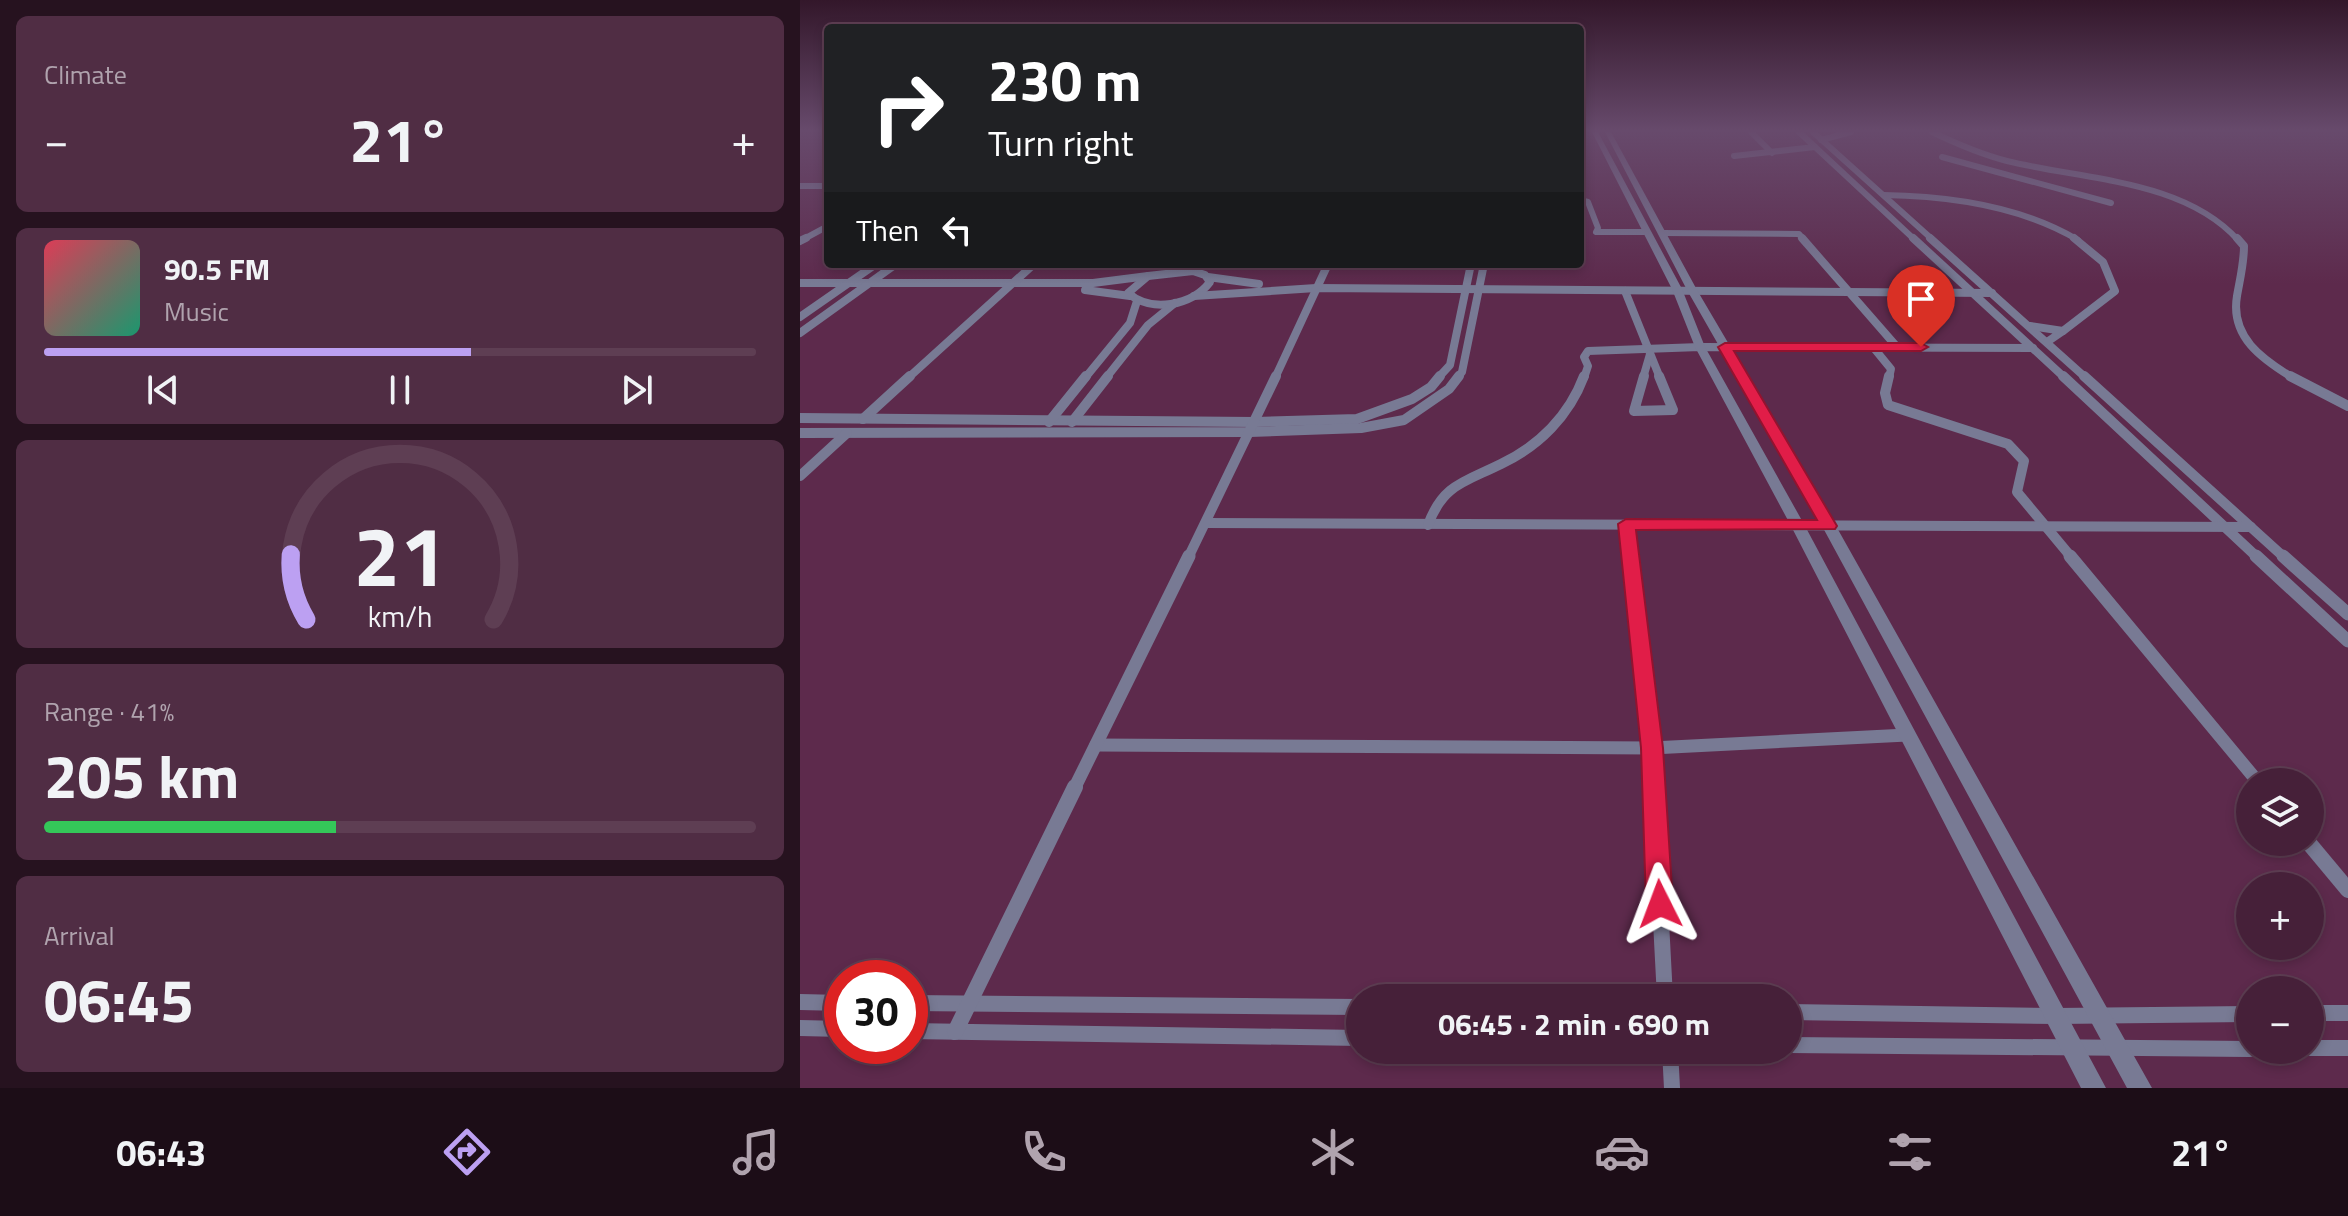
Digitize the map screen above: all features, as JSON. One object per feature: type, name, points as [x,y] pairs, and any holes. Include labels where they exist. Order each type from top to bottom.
[{"type":"street","points":[[1625,183],[1683,287],[1725,347],[1829,526],[2140,1088]]},
{"type":"street","points":[[1631,183],[1654,233]]},
{"type":"street","points":[[1858,183],[2348,641]]},
{"type":"street","points":[[1868,183],[2348,614]]},
{"type":"street","points":[[2037,183],[2111,203]]},
{"type":"street","points":[[2105,183],[2154,193],[2192,206],[2221,223],[2244,246],[2244,265],[2234,311],[2239,330],[2271,363],[2348,406]]},
{"type":"street","points":[[800,186],[824,186]]},
{"type":"street","points":[[1884,195],[1940,197],[1993,207],[2040,221],[2076,240],[2103,261],[2115,291],[2047,342]]},
{"type":"street","points":[[1584,201],[1588,202],[1598,228],[1596,232],[1799,234],[1897,347]]},
{"type":"street","points":[[801,232],[824,221]]},
{"type":"street","points":[[800,241],[824,230]]},
{"type":"street","points":[[800,317],[870,268]]},
{"type":"street","points":[[800,333],[890,268]]},
{"type":"street","points":[[800,476],[1030,268]]},
{"type":"street","points":[[1040,433],[1130,323],[1134,298],[1130,288],[1166,268]]},
{"type":"street","points":[[955,1032],[1206,523],[1326,268]]},
{"type":"street","points":[[800,433],[1065,433],[1252,427],[1357,419],[1396,406],[1431,387],[1450,365],[1470,268]]},
{"type":"street","points":[[800,418],[1073,420],[1361,428],[1404,420],[1449,389],[1462,372],[1483,268]]},
{"type":"street","points":[[845,286],[863,289],[1093,283],[1176,271],[1203,271],[1246,283],[1317,286],[1683,287],[1970,290],[1992,293]]},
{"type":"street","points":[[1194,296],[1208,287],[1203,271]]},
{"type":"street","points":[[800,286],[845,286],[871,282],[1010,286],[1085,290],[1159,303],[1235,291],[1317,286]]},
{"type":"street","points":[[1970,290],[1984,286]]},
{"type":"street","points":[[1479,288],[1625,291],[1683,287]]},
{"type":"street","points":[[1683,287],[1700,347],[1798,526],[2094,1088]]},
{"type":"street","points":[[1625,291],[1673,410],[1634,411],[1649,351]]},
{"type":"street","points":[[1065,433],[1148,325],[1177,301]]},
{"type":"street","points":[[2030,326],[2063,331]]},
{"type":"street","points":[[1428,525],[1432,507],[1440,496],[1456,484],[1515,457],[1555,426],[1578,396],[1588,366],[1584,357],[1588,351],[1700,347],[2033,348]]},
{"type":"street","points":[[1873,347],[1891,369],[1885,393],[1888,405],[2008,444],[2024,461],[2017,492],[2246,768]]},
{"type":"street","points":[[1206,523],[2251,527]]},
{"type":"street","points":[[1626,524],[1652,748],[1664,984]]},
{"type":"street","points":[[1096,745],[1652,748],[1907,735]]},
{"type":"street","points":[[2320,856],[2348,890]]},
{"type":"street","points":[[800,1002],[824,1003]]},
{"type":"street","points":[[928,1003],[1346,1007]]},
{"type":"street","points":[[1802,1012],[2056,1016],[2236,1014]]},
{"type":"street","points":[[2324,1013],[2348,1013]]},
{"type":"street","points":[[800,1028],[824,1029]]},
{"type":"street","points":[[928,1031],[1346,1038]]},
{"type":"street","points":[[1802,1045],[2236,1049]]},
{"type":"street","points":[[2324,1048],[2348,1048]]},
{"type":"street","points":[[1671,1064],[1672,1088]]},
{"type":"route","points":[[1660,904],[1652,748],[1626,524],[1829,526],[1725,347],[1921,347]]}]
